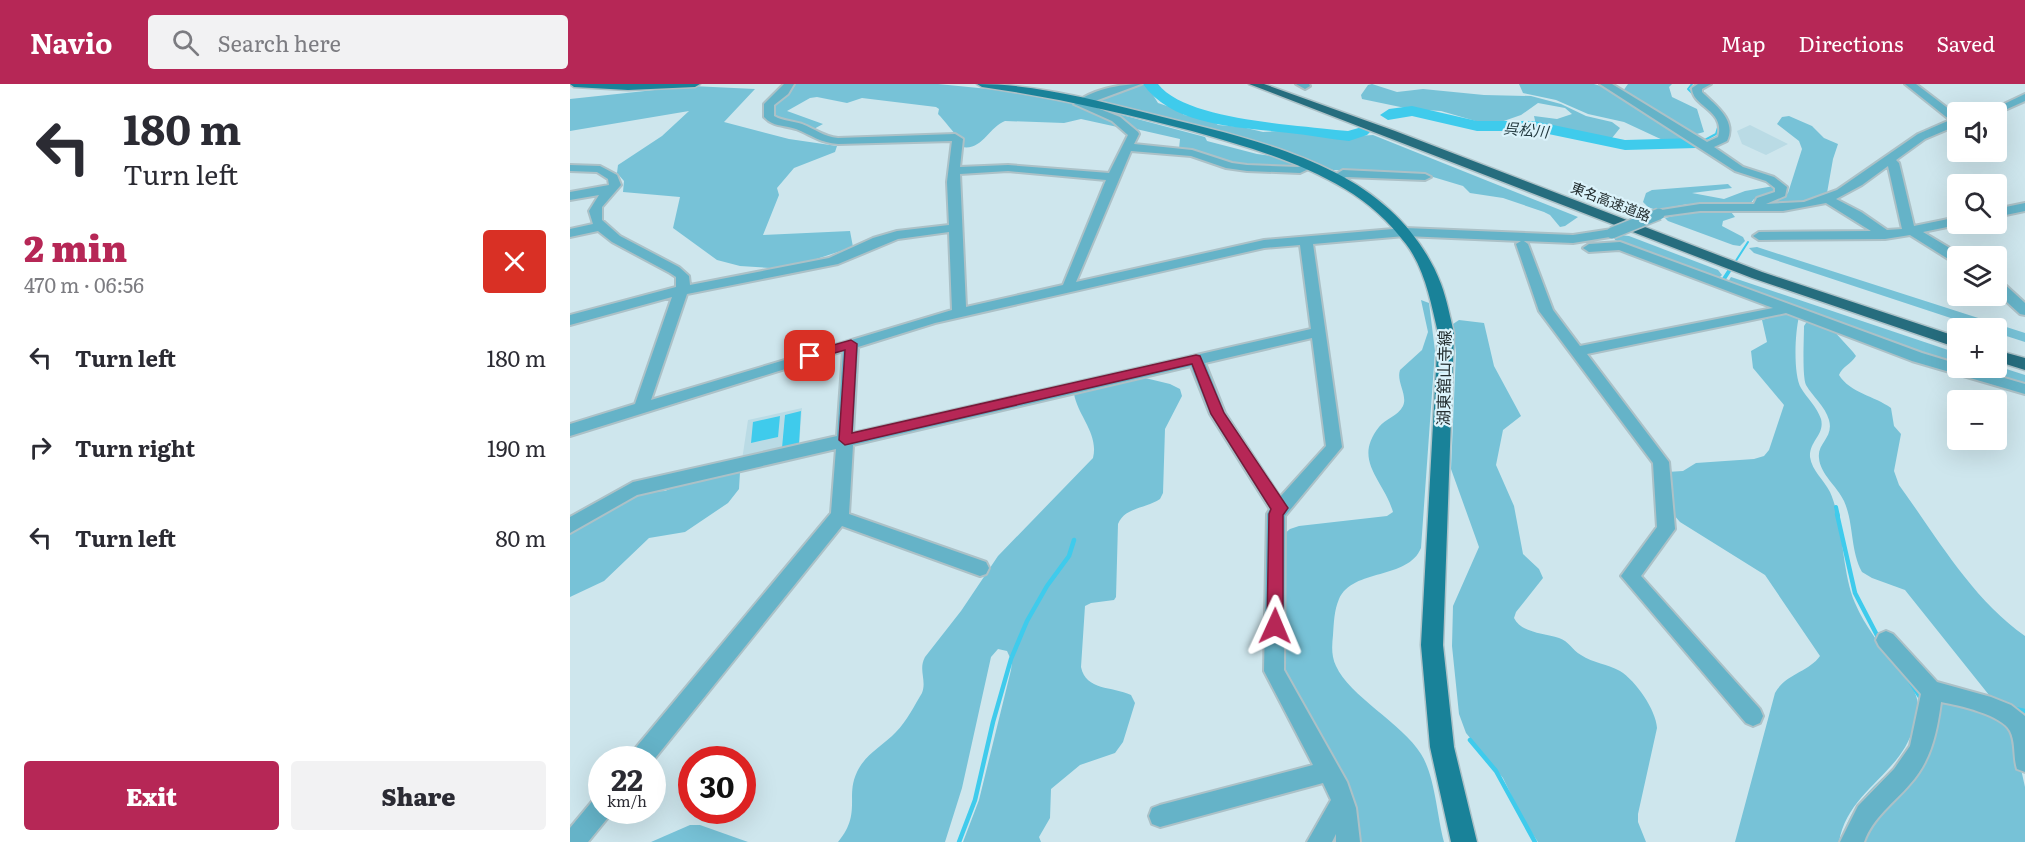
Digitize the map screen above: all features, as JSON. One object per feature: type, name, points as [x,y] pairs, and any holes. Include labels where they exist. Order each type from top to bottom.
[{"type":"highway","name":"東名高速道路","points":[[1254,84],[1390,133],[1757,275],[1947,339]]},
{"type":"highway","name":"東名高速道路","points":[[1277,84],[1398,127],[1762,266],[1947,327]]},
{"type":"highway","points":[[2007,347],[2025,352]]},
{"type":"highway","points":[[2007,358],[2025,364]]},
{"type":"main road","points":[[574,84],[628,87],[695,84]]},
{"type":"main road","name":"湖東舘山寺線","points":[[982,84],[1084,100],[1254,144],[1311,165],[1337,178],[1373,203],[1405,232],[1434,281],[1444,315],[1446,333],[1432,645],[1442,747],[1464,842]]},
{"type":"street","points":[[789,84],[768,107],[772,120],[797,126],[814,136],[829,140],[951,136],[958,139],[954,171],[959,313]]},
{"type":"street","points":[[1070,288],[1069,283],[1134,132],[1111,116],[1079,105],[1084,100],[1136,84]]},
{"type":"street","points":[[1605,84],[1707,146],[1739,169],[1770,179],[1781,187],[1781,194],[1761,201],[1762,209]]},
{"type":"street","points":[[1706,84],[1697,88],[1697,93],[1718,114],[1726,128],[1723,139],[1707,146]]},
{"type":"street","points":[[1910,84],[1947,113]]},
{"type":"street","points":[[2007,105],[2025,97]]},
{"type":"street","points":[[570,429],[959,313],[1255,246],[1405,232],[1573,239],[1612,233],[1659,214],[1703,207],[1762,209],[1802,206],[1827,199],[1843,191],[1932,129],[1947,124]]},
{"type":"street","points":[[1126,147],[1192,153],[1230,166],[1247,168],[1300,170],[1311,165]]},
{"type":"street","points":[[1886,160],[1893,163],[1908,228],[1947,252]]},
{"type":"street","points":[[570,168],[593,167],[606,171],[616,181],[613,189],[599,203],[594,213],[595,218],[627,246],[679,272],[684,281],[643,399],[644,406]]},
{"type":"street","points":[[954,171],[1008,168],[1113,177]]},
{"type":"street","points":[[1337,178],[1343,173],[1425,177]]},
{"type":"street","points":[[570,196],[613,189]]},
{"type":"street","points":[[1827,199],[1857,215],[1885,235]]},
{"type":"street","points":[[2007,211],[2025,207]]},
{"type":"street","points":[[1760,236],[1885,235],[1947,223]]},
{"type":"street","points":[[570,233],[602,226]]},
{"type":"street","points":[[570,320],[681,291],[833,261],[877,241],[897,235],[955,228]]},
{"type":"street","points":[[1454,233],[1455,237],[1467,239],[1576,249],[1620,246],[1926,360],[2025,389]]},
{"type":"street","points":[[1306,240],[1334,447],[1276,514],[1274,671],[1339,790],[1345,808],[1348,842]]},
{"type":"street","points":[[1522,244],[1546,311],[1661,462],[1666,529],[1630,576],[1753,716]]},
{"type":"street","points":[[2007,294],[2025,311]]},
{"type":"street","points":[[1576,351],[1781,311],[1783,307]]},
{"type":"street","points":[[570,526],[633,489],[1318,332]]},
{"type":"street","points":[[652,746],[838,517],[851,344]]},
{"type":"street","points":[[1196,359],[1218,414],[1277,506],[1281,508]]},
{"type":"street","points":[[838,517],[980,568]]},
{"type":"street","points":[[1886,640],[1932,691],[1953,694],[2012,718],[2020,731],[2025,761]]},
{"type":"street","points":[[1852,842],[1857,826],[1866,811],[1900,779],[1917,755],[1926,728],[1932,691]]},
{"type":"street","points":[[1160,816],[1319,774],[1328,769]]},
{"type":"street","points":[[1319,842],[1337,809],[1345,808]]},
{"type":"street","points":[[573,842],[588,824]]},
{"type":"shaded area","points":[[792,84],[938,84],[1009,91],[1073,103],[1075,106],[1108,118],[1122,128],[1081,119],[1064,123],[1005,121],[980,142],[969,147],[962,147],[960,138],[938,114],[939,109],[936,107],[862,98],[847,103],[817,97],[810,98],[787,111],[823,124],[812,130],[773,116],[772,104]]},
{"type":"shaded area","points":[[1146,84],[1158,103],[1179,110],[1184,115],[1210,119],[1218,125],[1263,132],[1296,130],[1342,137],[1373,135],[1578,217],[1560,227],[1550,215],[1544,212],[1503,198],[1470,193],[1463,186],[1423,174],[1333,170],[1272,146],[1095,99]]},
{"type":"shaded area","points":[[1372,84],[1397,92],[1423,89],[1484,95],[1531,96],[1561,104],[1586,116],[1612,122],[1620,128],[1612,138],[1606,140],[1536,125],[1534,116],[1557,119],[1572,114],[1565,108],[1538,103],[1521,115],[1498,123],[1486,124],[1441,111],[1410,109],[1362,99],[1361,95],[1368,85]]},
{"type":"shaded area","points":[[1519,84],[1594,84],[1604,87],[1690,141],[1667,142],[1624,122],[1588,114],[1556,100],[1523,93]]},
{"type":"shaded area","points":[[1628,84],[1672,84],[1669,87],[1672,97],[1697,109],[1704,132],[1693,135],[1623,91]]},
{"type":"shaded area","points":[[692,86],[755,89],[724,122],[789,139],[837,146],[835,152],[794,168],[777,188],[779,195],[763,235],[850,231],[853,247],[786,269],[740,266],[717,260],[673,228],[680,197],[623,192],[624,181],[617,173],[618,165],[662,136],[689,111],[570,131],[570,99]]},
{"type":"shaded area","points":[[1092,107],[1205,137],[1207,141],[1272,156],[1300,167],[1238,165],[1179,149],[1180,139],[1136,129]]},
{"type":"shaded area","points":[[1789,116],[1812,126],[1824,138],[1838,144],[1827,193],[1809,200],[1778,204],[1775,202],[1788,193],[1802,149],[1799,141],[1777,124],[1782,117]]},
{"type":"shaded area","points":[[1750,125],[1788,144],[1766,155],[1742,144],[1737,131]]},
{"type":"shaded area","points":[[1728,184],[1732,188],[1692,193],[1724,199],[1745,191],[1774,186],[1777,189],[1774,194],[1754,199],[1749,205],[1688,204],[1656,210],[1643,202],[1646,193],[1652,190]]},
{"type":"shaded area","points":[[1694,211],[1731,212],[1735,217],[1723,221],[1722,226],[1743,237],[1745,241],[1740,246],[1733,245],[1665,218]]},
{"type":"shaded area","points":[[1620,235],[1629,236],[1718,270],[1722,275],[1718,279],[1713,278],[1615,240]]},
{"type":"shaded area","points":[[1757,247],[1978,318],[1951,318],[1754,253],[1749,248]]},
{"type":"shaded area","points":[[1731,277],[1947,350],[1947,363],[1728,282]]},
{"type":"shaded area","points":[[1421,300],[1429,303],[1435,351],[1421,548],[1405,565],[1356,582],[1346,589],[1336,608],[1332,650],[1334,662],[1352,688],[1402,731],[1421,754],[1430,773],[1444,842],[1355,842],[1282,670],[1283,535],[1299,526],[1387,516],[1393,512],[1372,470],[1369,450],[1371,439],[1379,427],[1403,406],[1400,370],[1422,350],[1428,332]]},
{"type":"shaded area","points":[[1782,314],[1799,317],[1796,332],[1798,382],[1817,410],[1822,425],[1810,451],[1810,457],[1813,467],[1830,492],[1835,504],[1850,590],[1869,629],[1912,686],[1918,702],[1916,720],[1907,743],[1887,771],[1863,795],[1853,809],[1844,824],[1839,842],[1735,842],[1775,693],[1785,681],[1810,666],[1820,656],[1765,575],[1680,522],[1673,514],[1667,472],[1683,471],[1696,463],[1754,459],[1764,456],[1769,450],[1784,405],[1753,368],[1751,351],[1767,342],[1762,320]]},
{"type":"shaded area","points":[[1459,320],[1484,323],[1494,366],[1521,416],[1503,430],[1496,465],[1514,506],[1523,554],[1539,569],[1543,578],[1516,612],[1514,618],[1527,630],[1562,639],[1586,658],[1620,671],[1638,689],[1656,721],[1657,728],[1638,814],[1638,822],[1646,842],[1538,842],[1524,821],[1503,778],[1466,733],[1459,714],[1452,646],[1453,606],[1479,547],[1451,469],[1456,353],[1453,324]]},
{"type":"shaded area","points":[[1808,320],[1832,329],[1856,356],[1839,375],[1856,390],[1891,408],[1894,426],[1901,434],[1894,471],[1899,485],[1971,585],[2006,621],[2025,636],[2025,725],[2019,712],[1989,695],[1905,590],[1862,572],[1858,564],[1844,501],[1820,464],[1820,448],[1828,436],[1830,426],[1825,410],[1806,385],[1804,326]]},
{"type":"shaded area","points":[[2007,327],[2025,333],[2025,342],[2007,336]]},
{"type":"shaded area","points":[[2007,369],[2025,375],[2025,386],[1996,378],[2007,378]]},
{"type":"shaded area","points":[[1141,377],[1170,384],[1180,389],[1182,396],[1165,429],[1163,493],[1160,499],[1125,514],[1118,524],[1116,597],[1114,600],[1085,606],[1081,667],[1084,675],[1094,684],[1131,695],[1135,703],[1123,742],[1115,753],[1080,765],[1051,789],[1050,818],[1039,837],[1041,842],[963,842],[979,800],[1011,670],[1012,662],[1007,651],[998,649],[991,657],[962,788],[945,842],[838,842],[849,822],[852,789],[857,772],[870,755],[900,728],[922,693],[924,684],[922,666],[925,657],[961,611],[998,556],[1093,458],[1091,433],[1074,394],[1077,390]]},
{"type":"shaded area","points":[[802,408],[799,447],[742,460],[748,420]]},
{"type":"shaded area","points":[[801,411],[799,444],[782,448],[785,415]]},
{"type":"shaded area","points":[[780,416],[778,437],[751,443],[753,422]]},
{"type":"shaded area","points":[[735,470],[740,472],[739,489],[728,503],[685,532],[649,538],[604,581],[570,597],[570,530],[643,492],[665,491],[695,478]]},
{"type":"shaded area","points":[[1940,698],[2010,720],[2025,787],[2025,842],[1862,842],[1865,832]]},
{"type":"shaded area","points":[[690,825],[700,825],[748,842],[651,842]]},
{"type":"waterway","name":"呉松川","points":[[1150,84],[1159,95],[1174,105],[1213,117],[1336,135],[1349,136],[1362,132]]},
{"type":"waterway","points":[[1692,84],[1688,89],[1697,98]]},
{"type":"waterway","name":"呉松川","points":[[1388,115],[1394,112],[1412,111],[1477,126],[1534,126],[1625,145],[1665,145]]},
{"type":"waterway","points":[[1703,141],[1716,134],[1719,124]]},
{"type":"waterway","name":"呉松川","points":[[1668,145],[1696,143]]},
{"type":"waterway","points":[[1730,270],[1748,242]]},
{"type":"waterway","points":[[1722,282],[1731,268]]},
{"type":"waterway","points":[[1836,507],[1838,516]]},
{"type":"waterway","points":[[1837,514],[1855,593],[1880,641]]},
{"type":"waterway","points":[[959,842],[975,800],[993,722],[1011,659],[1027,621],[1047,586],[1069,556],[1074,540]]},
{"type":"waterway","points":[[1908,678],[1922,700]]},
{"type":"waterway","points":[[2011,708],[2025,711]]},
{"type":"waterway","points":[[1470,740],[1496,771],[1535,842]]},
{"type":"waterway","points":[[1843,842],[1859,808],[1884,780]]},
{"type":"route","points":[[810,356],[851,344],[845,440],[1196,359],[1218,414],[1277,506],[1281,508],[1276,514],[1275,626]]}]
